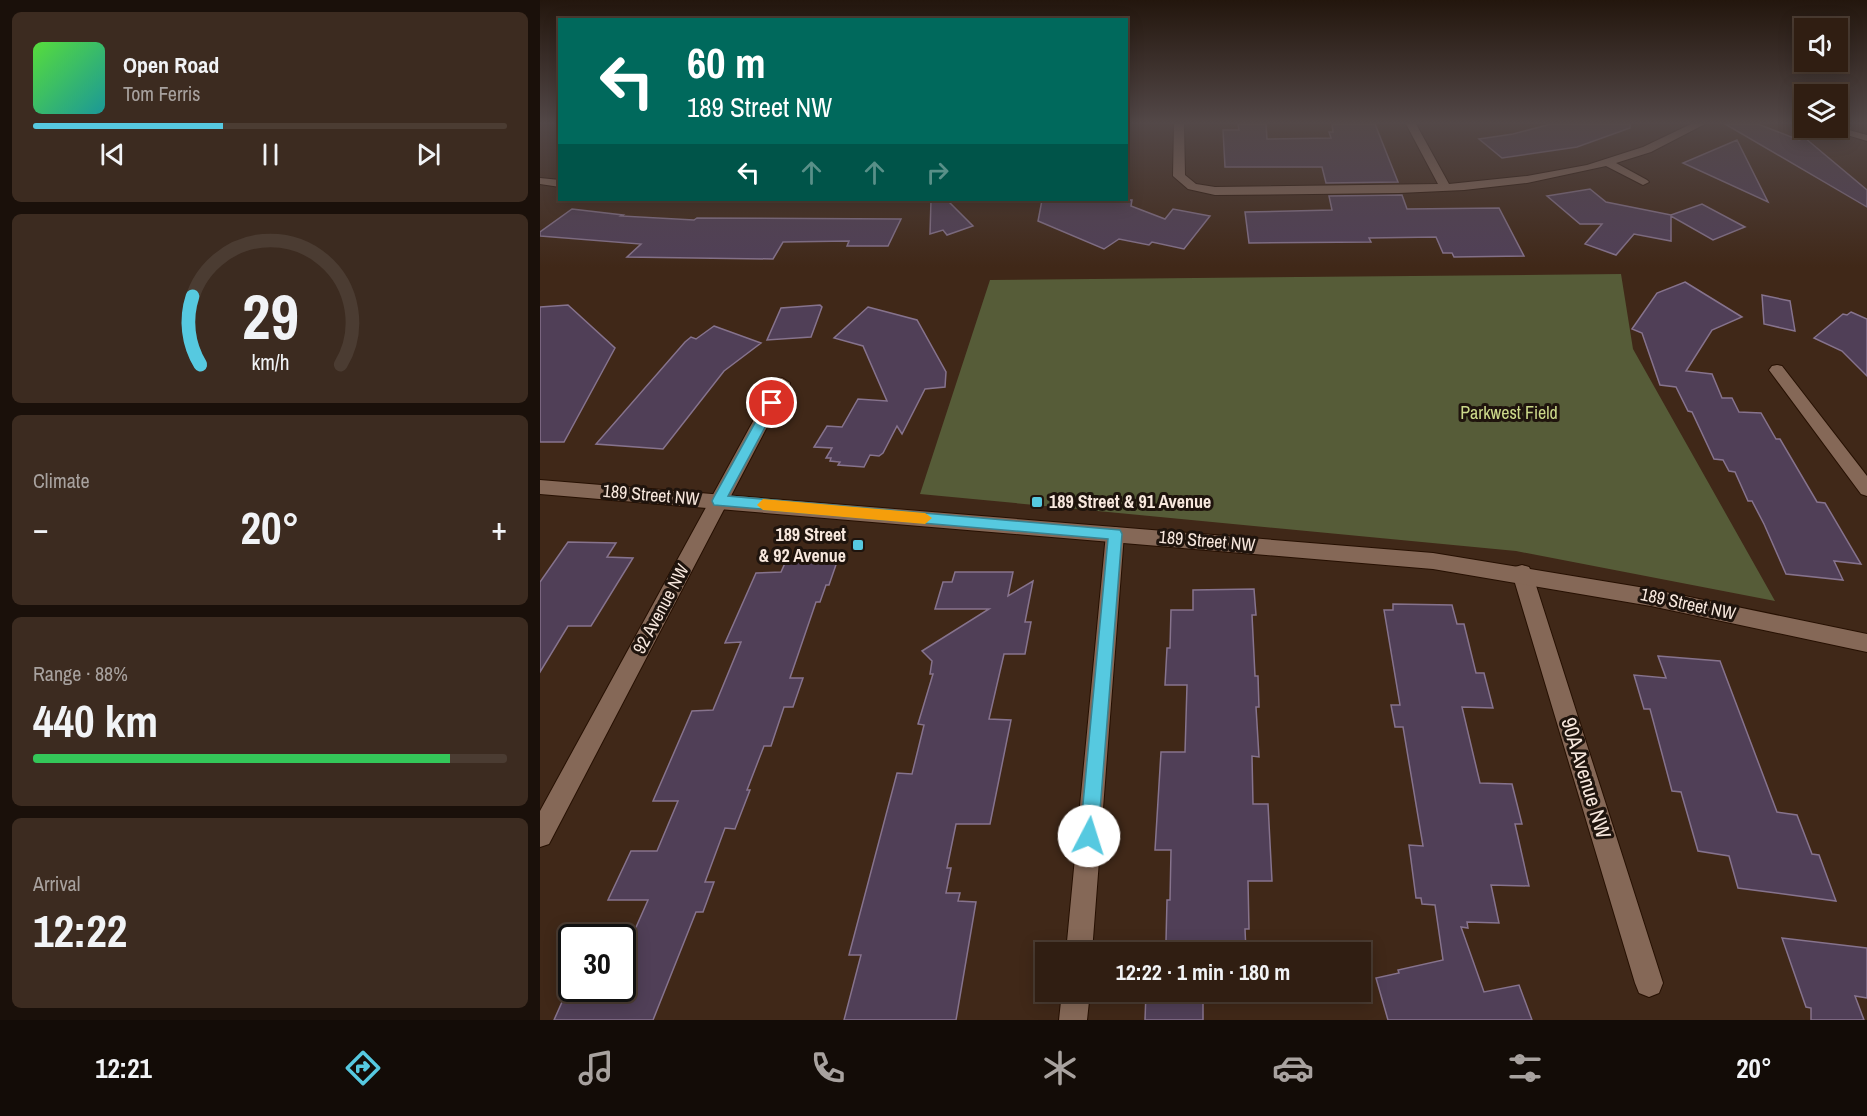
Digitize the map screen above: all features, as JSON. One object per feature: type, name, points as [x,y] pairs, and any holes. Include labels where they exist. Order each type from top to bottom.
[{"type":"street","points":[[1178,172],[1186,184],[1198,190],[1215,191],[1446,187],[1526,179],[1561,172]]},
{"type":"street","points":[[1437,172],[1446,187]]},
{"type":"street","points":[[1624,172],[1643,182]]},
{"type":"street","points":[[540,181],[558,184]]},
{"type":"street","points":[[1777,370],[1867,489]]},
{"type":"street","name":"92 Avenue NW","points":[[540,836],[782,383]]},
{"type":"street","name":"189 Street NW","points":[[540,487],[1433,561],[1522,573],[1651,595],[1867,643]]},
{"type":"street","points":[[1080,942],[1115,534]]},
{"type":"street","name":"90A Avenue NW","points":[[1522,573],[1649,983]]},
{"type":"street","points":[[1073,1020],[1075,1002]]},
{"type":"green space","name":"Parkwest Field","points":[[1621,274],[1633,349],[1775,601],[1516,551],[920,494],[990,280]]},
{"type":"building","points":[[1323,172],[1394,172],[1398,182],[1326,183]]},
{"type":"building","points":[[1702,172],[1753,172],[1768,202]]},
{"type":"building","points":[[1806,172],[1845,172],[1867,190],[1867,207]]},
{"type":"building","points":[[1590,189],[1606,202],[1671,215],[1702,204],[1745,227],[1713,240],[1671,216],[1671,241],[1634,234],[1616,255],[1585,244],[1602,224],[1580,224],[1547,196]]},
{"type":"building","points":[[1402,195],[1407,209],[1499,208],[1524,256],[1454,257],[1452,253],[1443,253],[1436,237],[1369,238],[1371,242],[1249,243],[1245,212],[1332,210],[1329,196]]},
{"type":"building","points":[[1132,200],[1131,206],[1165,219],[1173,209],[1210,216],[1184,249],[1152,242],[1149,245],[1119,239],[1104,249],[1038,221],[1042,201]]},
{"type":"building","points":[[931,201],[948,201],[973,226],[947,235],[943,230],[930,234]]},
{"type":"building","points":[[572,209],[623,215],[621,216],[694,220],[697,218],[901,219],[888,246],[847,246],[849,241],[783,242],[773,259],[627,257],[641,244],[540,236],[540,232]]},
{"type":"building","points":[[1685,282],[1742,317],[1712,330],[1686,371],[1712,374],[1722,398],[1732,398],[1739,412],[1761,413],[1776,439],[1780,439],[1817,502],[1825,503],[1861,564],[1834,561],[1843,580],[1786,574],[1764,524],[1752,501],[1748,501],[1735,472],[1729,471],[1723,460],[1714,459],[1692,412],[1688,411],[1676,387],[1660,385],[1642,333],[1632,329],[1657,293]]},
{"type":"building","points":[[1762,295],[1790,301],[1795,331],[1764,324]]},
{"type":"building","points":[[568,305],[615,348],[564,442],[540,442],[540,307]]},
{"type":"building","points":[[820,305],[822,307],[811,337],[767,340],[781,308]]},
{"type":"building","points":[[868,307],[917,320],[946,372],[945,387],[925,389],[902,434],[897,426],[883,453],[879,456],[870,455],[864,467],[838,465],[840,462],[826,458],[832,448],[814,447],[827,426],[842,427],[858,399],[887,401],[863,346],[834,338]]},
{"type":"building","points":[[1851,312],[1867,319],[1867,376],[1842,351],[1814,338],[1843,314],[1847,315]]},
{"type":"building","points":[[714,326],[761,343],[724,371],[663,449],[596,444],[685,342],[691,337],[696,339]]},
{"type":"building","points":[[568,542],[616,543],[607,557],[633,558],[591,626],[568,626],[540,672],[540,582]]},
{"type":"building","points":[[806,556],[839,556],[829,585],[826,585],[820,602],[816,602],[790,678],[803,678],[793,707],[784,707],[771,746],[764,746],[735,829],[725,828],[705,882],[714,882],[703,912],[696,912],[653,1020],[554,1020],[562,1002],[636,1002],[636,927],[648,900],[608,900],[631,851],[657,851],[678,801],[653,801],[692,711],[713,710],[741,642],[725,643],[756,573],[781,572],[786,561]]},
{"type":"building","points":[[955,572],[1013,572],[1008,596],[1033,581],[1025,622],[1031,622],[1025,654],[1004,654],[989,719],[1011,720],[990,824],[956,824],[947,868],[951,868],[946,893],[960,893],[958,901],[976,902],[956,1020],[844,1020],[861,955],[849,955],[897,773],[912,774],[924,725],[918,724],[933,674],[930,674],[932,661],[922,651],[989,609],[935,609],[943,582],[952,582]]},
{"type":"building","points":[[1254,589],[1256,615],[1252,615],[1255,676],[1258,676],[1259,707],[1256,707],[1259,757],[1252,756],[1253,804],[1268,804],[1272,881],[1248,881],[1249,929],[1245,929],[1246,942],[1148,942],[1166,941],[1167,900],[1170,900],[1171,850],[1155,850],[1161,752],[1185,752],[1187,685],[1165,685],[1167,648],[1170,648],[1171,610],[1193,610],[1193,590]]},
{"type":"building","points":[[1393,604],[1452,605],[1457,624],[1464,624],[1476,673],[1484,673],[1493,708],[1462,707],[1480,783],[1512,784],[1522,824],[1515,824],[1529,886],[1491,885],[1499,923],[1467,922],[1468,928],[1461,927],[1484,992],[1519,985],[1532,1020],[1388,1020],[1376,978],[1399,973],[1398,970],[1443,960],[1435,905],[1422,904],[1421,898],[1416,898],[1409,845],[1423,846],[1403,727],[1395,727],[1391,705],[1400,705],[1384,610],[1393,610]]},
{"type":"building","points":[[1658,656],[1720,661],[1777,812],[1797,815],[1812,854],[1819,855],[1836,901],[1738,888],[1729,856],[1698,851],[1681,792],[1672,791],[1650,709],[1644,709],[1634,675],[1666,678]]},
{"type":"building","points":[[1782,938],[1867,948],[1867,998],[1855,996],[1864,1020],[1811,1020],[1811,1008],[1806,1007]]},
{"type":"building","points":[[1146,1002],[1203,1002],[1203,1020],[1145,1020]]},
{"type":"slow traffic","points":[[763,505],[925,518]]},
{"type":"place","name":"189 Street & 91 Avenue","points":[[1037,502]]},
{"type":"place","name":"189 Street & 92 Avenue","points":[[858,545]]},
{"type":"route","points":[[772,403],[719,501],[1115,534],[1089,836]]}]
